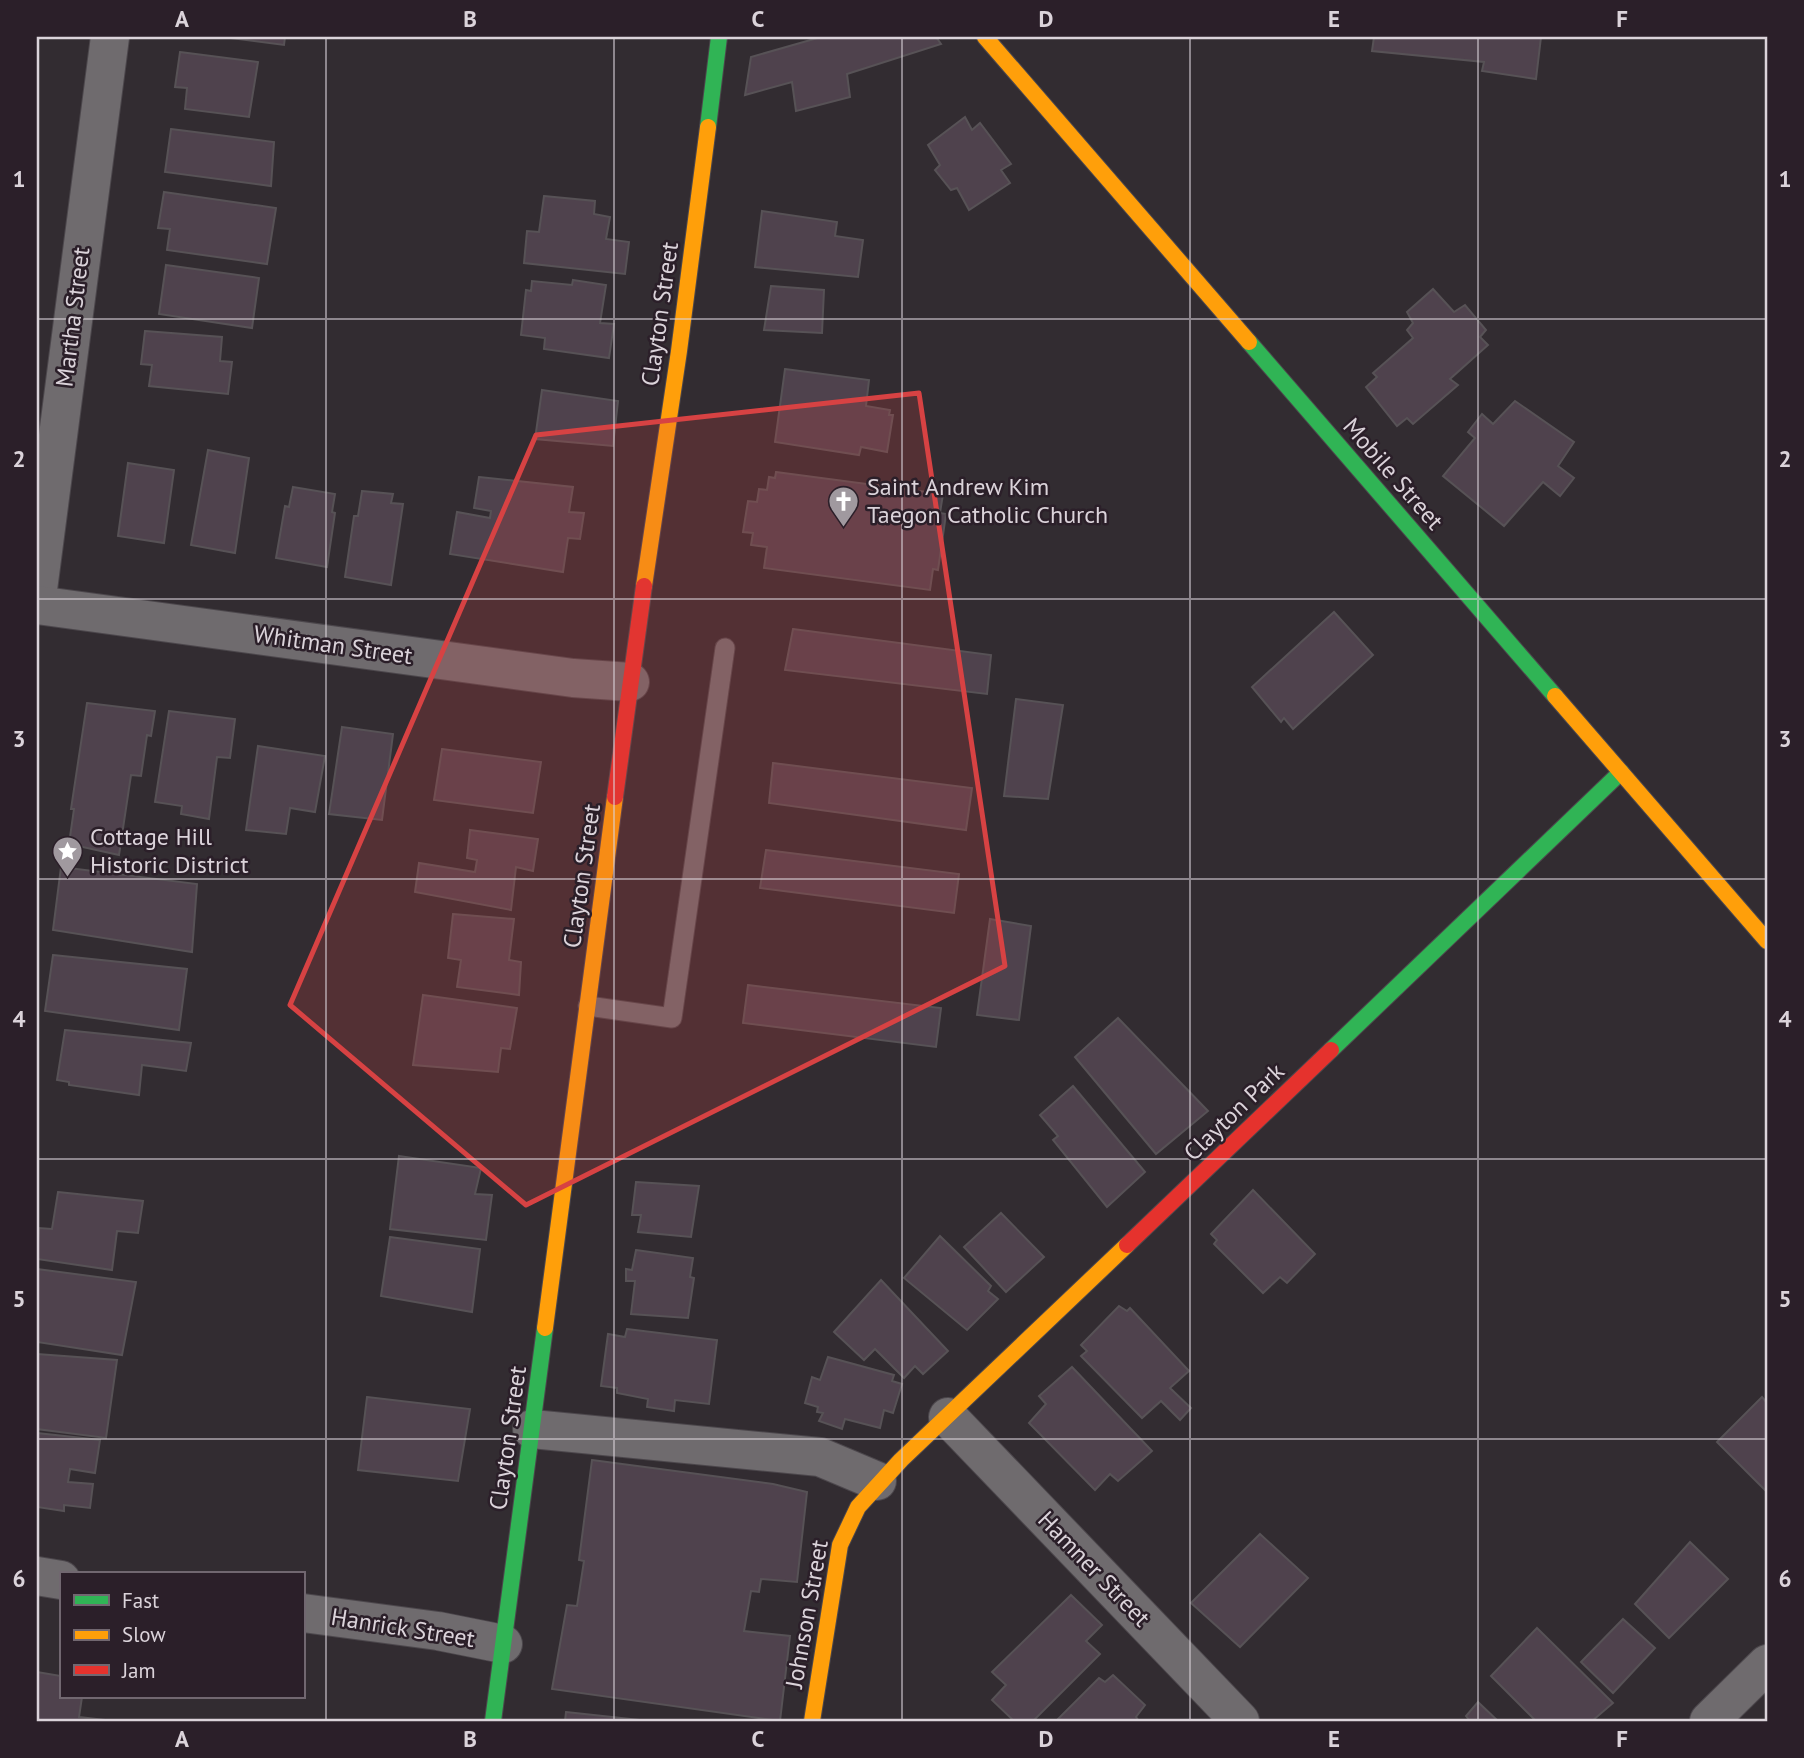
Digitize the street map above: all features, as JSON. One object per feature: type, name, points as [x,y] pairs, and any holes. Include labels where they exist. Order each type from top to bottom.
[{"type":"street","name":"Martha Street","points":[[37,597],[110,37]]},
{"type":"street","name":"Clayton Street","points":[[493,1721],[630,682],[679,351],[719,37]]},
{"type":"street","name":"Mobile Street","points":[[985,37],[1767,941]]},
{"type":"street","name":"Whitman Street","points":[[37,605],[573,678],[630,682]]},
{"type":"street","name":"Clayton Park","points":[[877,1481],[948,1418],[1621,772]]},
{"type":"street","name":"Hamner Street","points":[[948,1418],[1240,1721]]},
{"type":"street","points":[[532,1429],[820,1457],[877,1481]]},
{"type":"street","name":"Johnson Street","points":[[812,1721],[840,1545],[843,1534],[877,1481]]},
{"type":"street","points":[[37,1576],[60,1580]]},
{"type":"street","name":"Hanrick Street","points":[[304,1613],[438,1631],[503,1644]]},
{"type":"street","points":[[1709,1721],[1767,1664]]},
{"type":"lane","points":[[587,1006],[672,1018],[725,648]]},
{"type":"highlighted area","points":[[919,393],[1005,966],[526,1205],[290,1005],[536,435]]},
{"type":"building","points":[[223,37],[285,37],[284,45]]},
{"type":"building","points":[[821,37],[936,37],[941,44],[847,74],[850,97],[796,111],[792,82],[745,95],[751,57]]},
{"type":"building","points":[[1374,37],[1541,37],[1536,79],[1482,71],[1484,62],[1372,51]]},
{"type":"building","points":[[180,52],[258,62],[249,117],[185,109],[187,88],[175,87]]},
{"type":"building","points":[[965,117],[972,130],[980,123],[1011,164],[1001,170],[1010,183],[969,210],[957,188],[951,190],[935,170],[940,165],[928,145]]},
{"type":"building","points":[[171,129],[274,142],[271,186],[165,172]]},
{"type":"building","points":[[164,192],[276,208],[267,264],[167,250],[170,229],[158,228]]},
{"type":"building","points":[[544,196],[595,201],[594,214],[610,217],[606,239],[629,242],[625,274],[524,263],[527,231],[539,232]]},
{"type":"building","points":[[762,211],[837,222],[835,236],[863,240],[858,277],[755,267]]},
{"type":"building","points":[[166,265],[259,278],[252,328],[159,314]]},
{"type":"building","points":[[573,280],[606,285],[600,323],[614,324],[609,358],[544,349],[545,338],[521,335],[526,290],[531,291],[532,281],[572,285]]},
{"type":"building","points":[[771,286],[824,290],[822,333],[764,330]]},
{"type":"building","points":[[1433,289],[1454,312],[1465,305],[1486,330],[1480,337],[1488,345],[1450,379],[1458,385],[1413,424],[1407,418],[1397,426],[1366,387],[1377,377],[1373,373],[1413,338],[1407,330],[1413,323],[1407,312]]},
{"type":"building","points":[[145,331],[222,337],[220,361],[232,362],[228,394],[149,386],[152,365],[141,364]]},
{"type":"building","points":[[785,369],[869,380],[866,406],[890,410],[889,415],[893,415],[887,452],[861,447],[859,455],[775,442]]},
{"type":"building","points":[[542,390],[618,401],[613,446],[535,439]]},
{"type":"building","points":[[1515,401],[1574,442],[1558,466],[1574,478],[1560,496],[1543,482],[1504,526],[1443,476],[1475,438],[1468,432],[1482,414],[1493,424]]},
{"type":"building","points":[[208,450],[249,458],[235,553],[191,545]]},
{"type":"building","points":[[128,463],[174,470],[164,543],[118,536]]},
{"type":"building","name":"Saint Andrew Kim Taegon Catholic Church","points":[[776,472],[943,494],[940,513],[946,514],[938,570],[933,569],[930,590],[764,568],[767,547],[751,545],[753,533],[743,532],[748,501],[757,502],[759,489],[767,490],[769,477],[775,478]]},
{"type":"building","points":[[479,477],[573,487],[569,512],[584,513],[580,539],[568,538],[563,572],[450,554],[457,512],[490,518],[491,511],[474,508]]},
{"type":"building","points":[[293,487],[335,494],[327,567],[276,558],[285,506],[289,507]]},
{"type":"building","points":[[362,491],[393,494],[391,503],[403,504],[391,585],[345,577],[354,516],[358,516]]},
{"type":"building","points":[[1334,612],[1373,655],[1293,729],[1284,718],[1281,722],[1252,687]]},
{"type":"building","points":[[793,629],[991,655],[987,694],[785,670]]},
{"type":"building","points":[[1016,699],[1063,705],[1048,799],[1004,796]]},
{"type":"building","points":[[87,703],[155,711],[151,736],[147,735],[141,776],[131,775],[119,855],[69,844],[74,809],[71,809]]},
{"type":"building","points":[[169,711],[235,719],[230,758],[217,757],[209,819],[181,814],[182,806],[155,802]]},
{"type":"building","points":[[342,727],[393,734],[382,820],[329,814]]},
{"type":"building","points":[[258,746],[325,756],[315,812],[290,808],[286,834],[246,830]]},
{"type":"building","points":[[442,749],[541,762],[533,813],[434,800]]},
{"type":"building","points":[[773,763],[972,788],[966,830],[769,803]]},
{"type":"building","points":[[470,830],[538,839],[533,871],[516,867],[511,910],[415,892],[419,863],[475,872],[477,860],[467,858]]},
{"type":"building","points":[[766,850],[959,874],[954,913],[760,888]]},
{"type":"building","points":[[61,867],[197,884],[192,952],[53,930]]},
{"type":"building","points":[[453,914],[514,919],[509,960],[521,962],[519,995],[457,987],[461,960],[448,958]]},
{"type":"building","points":[[990,919],[1031,926],[1019,1020],[977,1015]]},
{"type":"building","points":[[53,955],[187,969],[179,1030],[45,1011]]},
{"type":"building","points":[[748,985],[941,1008],[936,1047],[743,1023]]},
{"type":"building","points":[[423,995],[517,1008],[510,1049],[501,1048],[498,1072],[413,1065]]},
{"type":"building","points":[[1118,1018],[1208,1111],[1156,1154],[1075,1057]]},
{"type":"building","points":[[65,1030],[191,1043],[186,1071],[142,1065],[139,1095],[69,1085],[69,1082],[57,1080]]},
{"type":"building","points":[[1073,1086],[1145,1172],[1107,1207],[1053,1140],[1058,1136],[1040,1115]]},
{"type":"building","points":[[399,1156],[481,1168],[475,1194],[492,1195],[486,1240],[390,1229]]},
{"type":"building","points":[[636,1182],[699,1186],[691,1237],[638,1232],[641,1215],[632,1215]]},
{"type":"building","points":[[1253,1190],[1315,1254],[1287,1283],[1280,1277],[1263,1293],[1214,1244],[1217,1240],[1211,1234]]},
{"type":"building","points":[[58,1192],[143,1201],[138,1233],[117,1231],[112,1270],[37,1259],[39,1228],[52,1229]]},
{"type":"building","points":[[1001,1213],[1044,1257],[1006,1292],[964,1247]]},
{"type":"building","points":[[940,1236],[991,1286],[988,1291],[998,1299],[967,1330],[904,1278]]},
{"type":"building","points":[[390,1237],[480,1249],[472,1312],[381,1296]]},
{"type":"building","points":[[636,1250],[693,1258],[690,1277],[694,1278],[688,1318],[631,1314],[635,1281],[626,1281],[626,1269],[632,1270]]},
{"type":"building","points":[[37,1269],[136,1282],[122,1355],[37,1342]]},
{"type":"building","points":[[881,1280],[948,1351],[923,1374],[915,1366],[904,1378],[875,1349],[864,1360],[834,1332]]},
{"type":"building","points":[[1119,1306],[1127,1311],[1130,1308],[1189,1371],[1170,1388],[1191,1408],[1180,1420],[1161,1401],[1142,1418],[1081,1356],[1087,1351],[1081,1345]]},
{"type":"building","points":[[627,1329],[717,1340],[709,1404],[675,1400],[674,1411],[647,1407],[648,1399],[617,1393],[617,1388],[601,1386],[608,1334],[625,1337]]},
{"type":"building","points":[[37,1354],[117,1360],[106,1438],[37,1429]]},
{"type":"building","points":[[828,1357],[894,1375],[892,1381],[902,1384],[893,1413],[884,1410],[880,1428],[845,1419],[842,1429],[819,1421],[823,1413],[817,1412],[818,1407],[805,1403],[812,1377],[820,1380]]},
{"type":"building","points":[[1072,1367],[1152,1451],[1118,1481],[1110,1474],[1095,1490],[1029,1423],[1046,1404],[1039,1396]]},
{"type":"building","points":[[367,1397],[470,1409],[458,1481],[358,1470]]},
{"type":"building","points":[[1762,1397],[1767,1403],[1767,1492],[1717,1442]]},
{"type":"building","points":[[37,1433],[100,1440],[95,1473],[70,1469],[68,1482],[93,1484],[90,1508],[64,1505],[64,1511],[37,1507]]},
{"type":"building","points":[[592,1460],[773,1484],[807,1492],[797,1582],[761,1579],[759,1592],[751,1591],[744,1631],[790,1636],[780,1721],[552,1689],[567,1605],[577,1606],[584,1561],[579,1560]]},
{"type":"building","points":[[1260,1534],[1308,1578],[1240,1647],[1191,1603]]},
{"type":"building","points":[[1690,1542],[1728,1579],[1669,1638],[1635,1604]]},
{"type":"building","points":[[1071,1595],[1102,1625],[1086,1641],[1100,1654],[1033,1721],[1014,1721],[992,1700],[1006,1685],[992,1672]]},
{"type":"building","points":[[1623,1619],[1655,1648],[1613,1693],[1581,1662]]},
{"type":"building","points":[[1537,1628],[1613,1703],[1592,1721],[1536,1721],[1491,1676]]},
{"type":"building","points":[[37,1672],[60,1676],[60,1698],[82,1698],[79,1717],[114,1721],[37,1721]]},
{"type":"building","points":[[1113,1675],[1145,1705],[1136,1717],[1139,1721],[1056,1721],[1099,1678],[1105,1682]]},
{"type":"building","points":[[1478,1702],[1498,1721],[1470,1721],[1466,1716]]},
{"type":"building","points":[[566,1712],[649,1721],[565,1721]]},
{"type":"traffic: fast","points":[[708,127],[719,37]]},
{"type":"traffic: fast","points":[[1249,342],[1555,696]]},
{"type":"traffic: fast","points":[[1331,1050],[1621,772]]},
{"type":"traffic: fast","points":[[493,1721],[545,1328]]},
{"type":"traffic: slow","points":[[985,37],[1249,342]]},
{"type":"traffic: slow","points":[[644,586],[679,351],[708,127]]},
{"type":"traffic: slow","points":[[1555,696],[1767,941]]},
{"type":"traffic: slow","points":[[545,1328],[615,797]]},
{"type":"traffic: slow","points":[[812,1721],[840,1545],[858,1507],[901,1460],[1127,1245]]},
{"type":"traffic: jam","points":[[615,797],[644,586]]},
{"type":"traffic: jam","points":[[1127,1245],[1331,1050]]},
{"type":"place","name":"Saint Andrew Kim Taegon Catholic Church","points":[[844,528]]},
{"type":"place","name":"Cottage Hill Historic District","points":[[67,878]]}]
